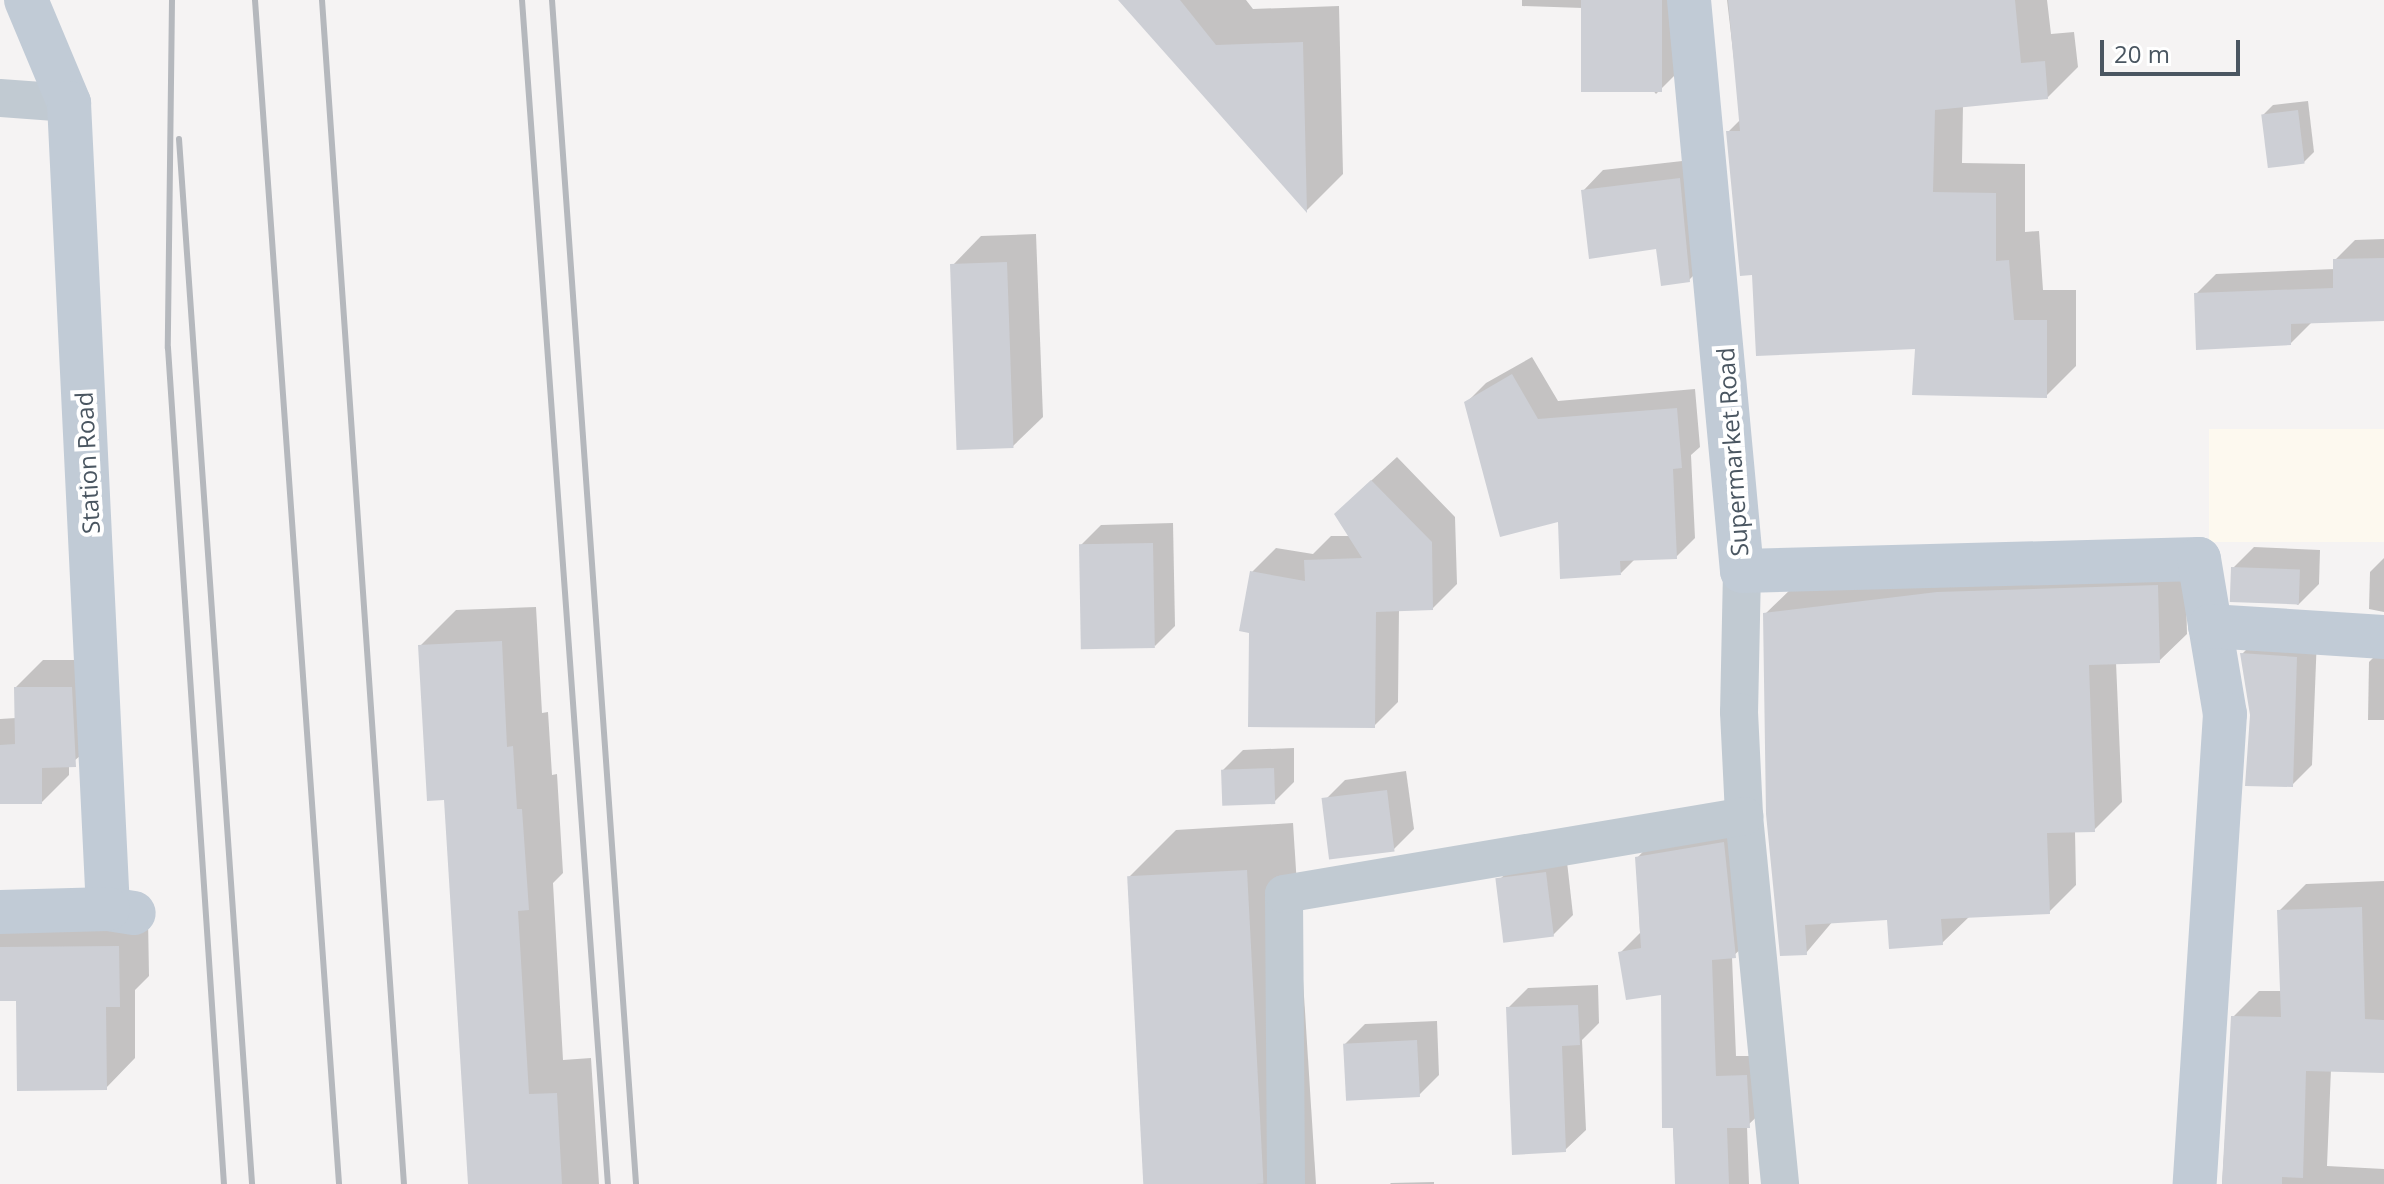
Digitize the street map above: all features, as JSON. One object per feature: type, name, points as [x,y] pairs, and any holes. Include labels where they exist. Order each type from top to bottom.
[{"type":"main road","name":"Station Road","points":[[0,912],[121,911],[69,103],[26,0]]},
{"type":"main road","name":"Supermarket Road","points":[[1689,0],[1742,571],[2199,559],[2210,626]]},
{"type":"main road","points":[[2195,1184],[2225,714],[2210,626],[2384,637]]},
{"type":"street","points":[[0,98],[69,103]]},
{"type":"street","points":[[1742,571],[1739,712],[1744,816],[1780,1184]]},
{"type":"street","points":[[1286,1184],[1284,894],[1744,816]]},
{"type":"shaded area","points":[[2209,429],[2384,429],[2384,542],[2209,542]]},
{"type":"building","points":[[1118,0],[1180,0],[1216,45],[1303,42],[1307,213]]},
{"type":"building","points":[[1581,0],[1662,0],[1662,92],[1581,92]]},
{"type":"building","points":[[1728,0],[2015,0],[2021,63],[2045,61],[2048,99],[1935,110],[1933,192],[1996,193],[1996,261],[2009,260],[2014,320],[2047,320],[2047,398],[1912,395],[1915,349],[1756,356],[1752,275],[1740,276],[1726,131],[1740,131]]},
{"type":"building","points":[[2298,110],[2305,164],[2268,168],[2261,115]]},
{"type":"building","points":[[1680,178],[1690,282],[1661,286],[1656,249],[1589,259],[1581,190]]},
{"type":"building","points":[[2384,258],[2384,321],[2291,324],[2291,345],[2196,350],[2194,293],[2333,288],[2333,259]]},
{"type":"building","points":[[1007,262],[1013,448],[957,450],[950,264]]},
{"type":"building","points":[[1512,374],[1538,419],[1677,408],[1682,468],[1673,469],[1677,559],[1620,561],[1621,575],[1560,579],[1558,522],[1500,537],[1464,402]]},
{"type":"building","points":[[1371,480],[1432,542],[1433,610],[1376,612],[1375,728],[1248,727],[1249,633],[1239,631],[1250,571],[1305,581],[1304,560],[1362,558],[1334,514]]},
{"type":"building","points":[[1153,543],[1155,648],[1081,649],[1079,544]]},
{"type":"building","points":[[2231,567],[2300,569],[2299,604],[2230,602]]},
{"type":"building","points":[[2158,585],[2160,663],[2089,665],[2095,832],[2047,833],[2050,914],[1941,919],[1943,945],[1889,949],[1887,920],[1805,925],[1807,955],[1780,956],[1766,814],[1763,613],[1937,592]]},
{"type":"building","points":[[502,641],[507,747],[513,746],[517,809],[522,809],[529,910],[518,911],[529,1094],[557,1093],[562,1184],[468,1184],[444,800],[427,801],[418,645]]},
{"type":"building","points":[[2240,653],[2297,657],[2293,787],[2245,786],[2250,715]]},
{"type":"building","points":[[14,687],[72,687],[76,767],[42,768],[42,804],[0,804],[0,745],[15,744]]},
{"type":"building","points":[[1274,768],[1275,804],[1222,806],[1221,770]]},
{"type":"building","points":[[1387,790],[1395,852],[1329,860],[1321,798]]},
{"type":"building","points":[[1724,842],[1736,958],[1712,960],[1716,1076],[1747,1075],[1750,1128],[1727,1128],[1729,1184],[1675,1184],[1673,1128],[1662,1128],[1661,995],[1626,1000],[1618,952],[1641,948],[1635,857]]},
{"type":"building","points":[[1247,870],[1263,1184],[1143,1184],[1127,876]]},
{"type":"building","points":[[1546,872],[1554,937],[1503,943],[1495,878]]},
{"type":"building","points":[[2362,907],[2365,1019],[2384,1020],[2384,1073],[2306,1071],[2303,1178],[2282,1177],[2282,1184],[2222,1184],[2231,1016],[2281,1017],[2277,910]]},
{"type":"building","points":[[119,946],[120,1007],[106,1007],[107,1090],[17,1091],[16,1001],[0,1001],[0,947]]},
{"type":"building","points":[[1578,1005],[1580,1045],[1562,1046],[1566,1152],[1512,1155],[1506,1007]]},
{"type":"building","points":[[1417,1040],[1420,1097],[1346,1101],[1343,1044]]},
{"type":"railway","points":[[172,0],[168,348],[224,1184]]},
{"type":"railway","points":[[255,0],[339,1184]]},
{"type":"railway","points":[[322,0],[404,1184]]},
{"type":"railway","points":[[522,0],[608,1184]]},
{"type":"railway","points":[[552,0],[636,1184]]},
{"type":"railway","points":[[179,139],[252,1184]]}]
